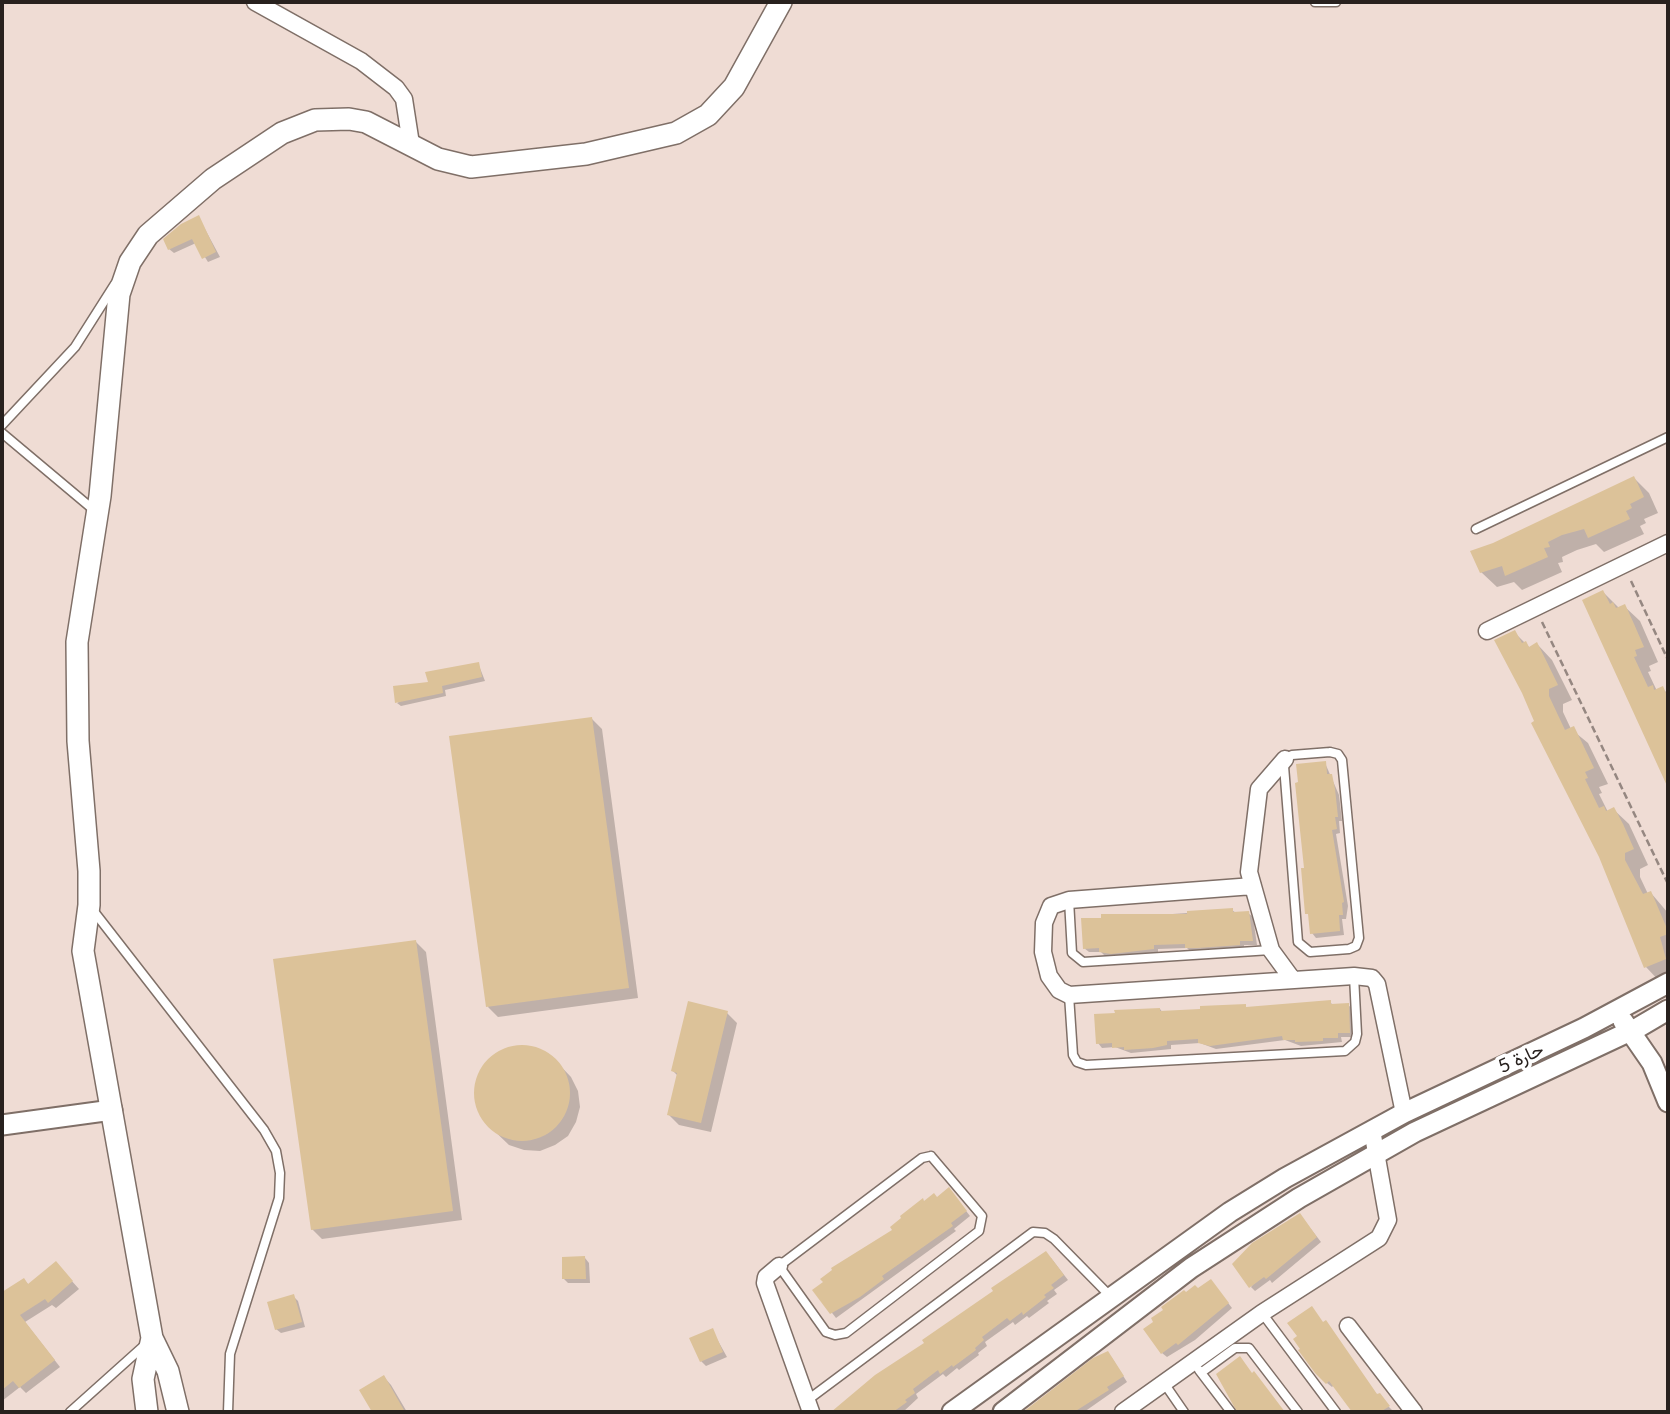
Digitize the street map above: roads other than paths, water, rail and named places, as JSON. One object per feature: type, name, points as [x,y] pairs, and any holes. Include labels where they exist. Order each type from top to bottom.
[{"type":"main road","points":[[178,1412],[169,1371],[152,1338],[82,951],[89,905],[89,871],[76,692],[77,642],[97,513],[119,294],[123,278],[138,248],[160,223],[213,179],[298,125],[323,119],[349,119],[383,128],[454,165],[488,168],[586,154],[676,133],[708,115],[734,87],[781,2]]},
{"type":"main road","points":[[147,1412],[143,1379],[152,1338]]},
{"type":"street","points":[[255,2],[361,61],[396,88],[404,99],[411,144]]},
{"type":"street","points":[[1487,631],[1668,542]]},
{"type":"street","points":[[1285,759],[1259,789],[1249,856],[1253,886],[1271,950],[1293,980]]},
{"type":"street","points":[[1253,886],[1069,900],[1051,906],[1044,923],[1043,952],[1049,976],[1059,990],[1069,995],[1354,976],[1372,978],[1377,984],[1404,1113]]},
{"type":"street","name":"حارة 5","points":[[952,1412],[1230,1212],[1371,1130],[1584,1028],[1668,983]]},
{"type":"street","points":[[1640,996],[1649,1021],[1652,1063]]},
{"type":"street","points":[[1619,1008],[1629,1031],[1652,1063],[1668,1102]]},
{"type":"street","name":"حارة 5","points":[[1003,1412],[1191,1268],[1256,1224],[1377,1153],[1668,1010]]},
{"type":"street","points":[[2,1125],[112,1110]]},
{"type":"street","points":[[1123,1412],[1163,1383],[1198,1367],[1262,1313],[1379,1238],[1385,1231],[1388,1212],[1371,1130]]},
{"type":"street","points":[[779,1266],[766,1277],[765,1283],[808,1407]]},
{"type":"street","points":[[1348,1326],[1413,1412]]},
{"type":"lane","points":[[1315,2],[1336,2]]},
{"type":"lane","points":[[2,425],[75,347],[111,287],[123,278]]},
{"type":"lane","points":[[2,433],[97,513]]},
{"type":"lane","points":[[1476,529],[1668,437]]},
{"type":"lane","points":[[1329,752],[1338,754],[1342,760],[1359,937],[1356,946],[1349,949],[1310,952],[1298,942],[1285,759],[1292,755],[1329,752]]},
{"type":"lane","points":[[1069,900],[1072,953],[1083,962],[1271,950]]},
{"type":"lane","points":[[89,905],[264,1130],[276,1151],[280,1173],[279,1198],[230,1354],[228,1412]]},
{"type":"lane","points":[[1069,995],[1073,1055],[1077,1062],[1086,1065],[1345,1051],[1356,1042],[1357,1034],[1354,976]]},
{"type":"lane","points":[[931,1156],[982,1216],[979,1231],[846,1333],[835,1335],[825,1332],[779,1266],[922,1158],[931,1156]]},
{"type":"lane","points":[[808,1407],[1033,1232],[1045,1233],[1054,1239],[1112,1299]]},
{"type":"lane","points":[[1262,1313],[1336,1412]]},
{"type":"lane","points":[[70,1412],[152,1338]]},
{"type":"lane","points":[[1231,1412],[1198,1367],[1236,1348],[1250,1348],[1298,1412]]},
{"type":"lane","points":[[1163,1383],[1184,1412]]}]
